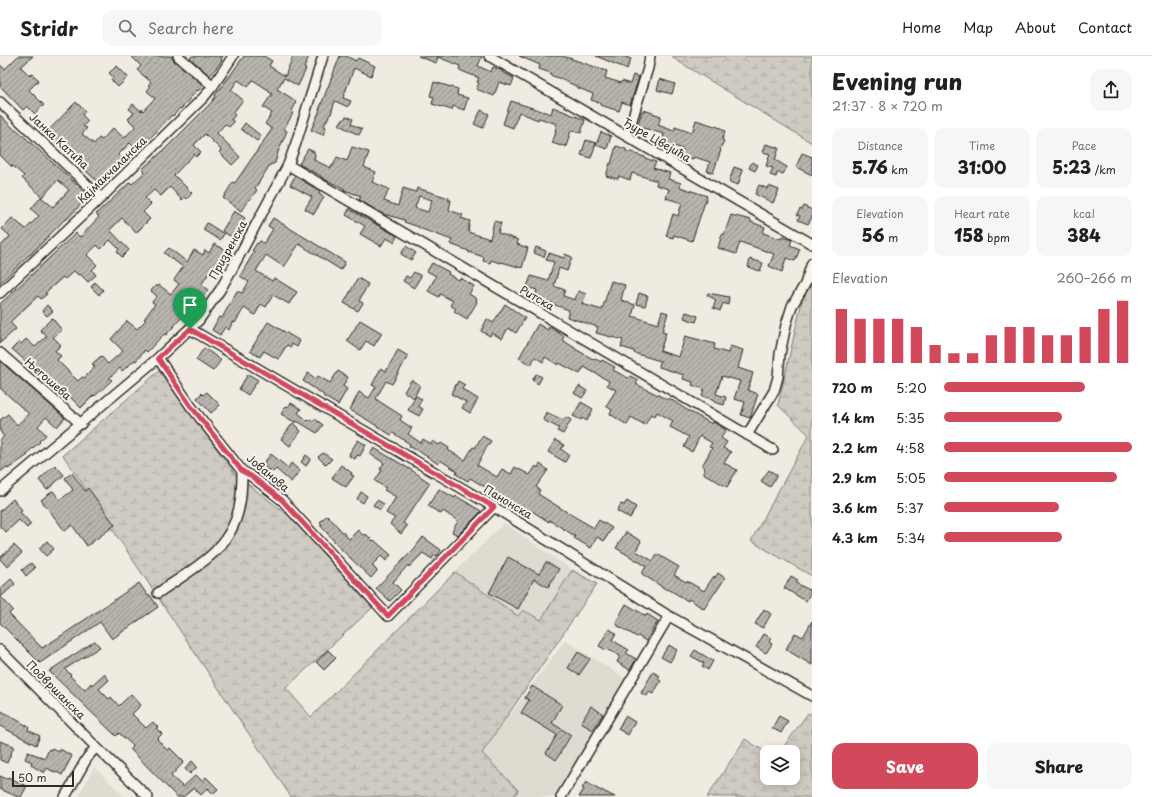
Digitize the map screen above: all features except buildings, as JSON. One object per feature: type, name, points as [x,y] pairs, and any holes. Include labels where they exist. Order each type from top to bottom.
[{"type":"street","points":[[178,56],[213,86]]},
{"type":"street","name":"Кајмакчаланска","points":[[0,293],[101,198],[213,86],[233,56]]},
{"type":"street","name":"Призренска","points":[[0,491],[81,424],[200,320],[220,290],[288,165],[323,56]]},
{"type":"street","name":"Ђуре Цвејића","points":[[489,56],[812,244]]},
{"type":"street","points":[[627,136],[648,68],[650,56]]},
{"type":"street","name":"Јанка Катића","points":[[0,102],[101,198]]},
{"type":"street","name":"Ритска","points":[[288,165],[773,450]]},
{"type":"street","points":[[748,435],[774,391],[778,377],[780,354],[786,325],[792,306],[805,284],[812,263]]},
{"type":"street","name":"Панонска","points":[[190,329],[494,507],[669,616],[812,696]]},
{"type":"street","name":"Његошева","points":[[0,353],[81,424]]},
{"type":"street","name":"Јованова","points":[[158,358],[190,405],[242,471],[251,476],[282,500],[388,616],[494,507]]},
{"type":"street","points":[[158,593],[207,559],[229,536],[235,523],[241,500],[242,471]]},
{"type":"street","points":[[561,797],[669,616]]},
{"type":"street","name":"Подвршанска","points":[[0,650],[148,797]]},
{"type":"street","points":[[65,797],[87,758],[96,747]]},
{"type":"shaded area","points":[[504,523],[572,570],[541,620],[523,610],[518,616],[455,572]]},
{"type":"shaded area","points":[[565,640],[626,679],[555,797],[514,797],[517,790],[482,753]]},
{"type":"shaded area","points":[[94,767],[125,797],[78,797]]},
{"type":"green space","points":[[673,56],[812,56],[812,143],[673,58]]},
{"type":"green space","points":[[811,262],[812,576],[751,541],[809,435],[778,405]]},
{"type":"green space","points":[[159,371],[236,475],[288,515],[372,608],[286,688],[311,717],[455,572],[518,616],[523,610],[541,620],[572,570],[597,584],[482,753],[518,790],[514,797],[291,797],[63,455]]},
{"type":"green space","points":[[808,713],[812,715],[812,797],[707,797],[745,739],[760,749],[760,785],[800,785],[800,745],[785,745]]},
{"type":"route","points":[[190,329],[241,359],[494,507],[388,616],[282,500],[251,476],[242,471],[190,405],[158,358],[190,329]]}]
